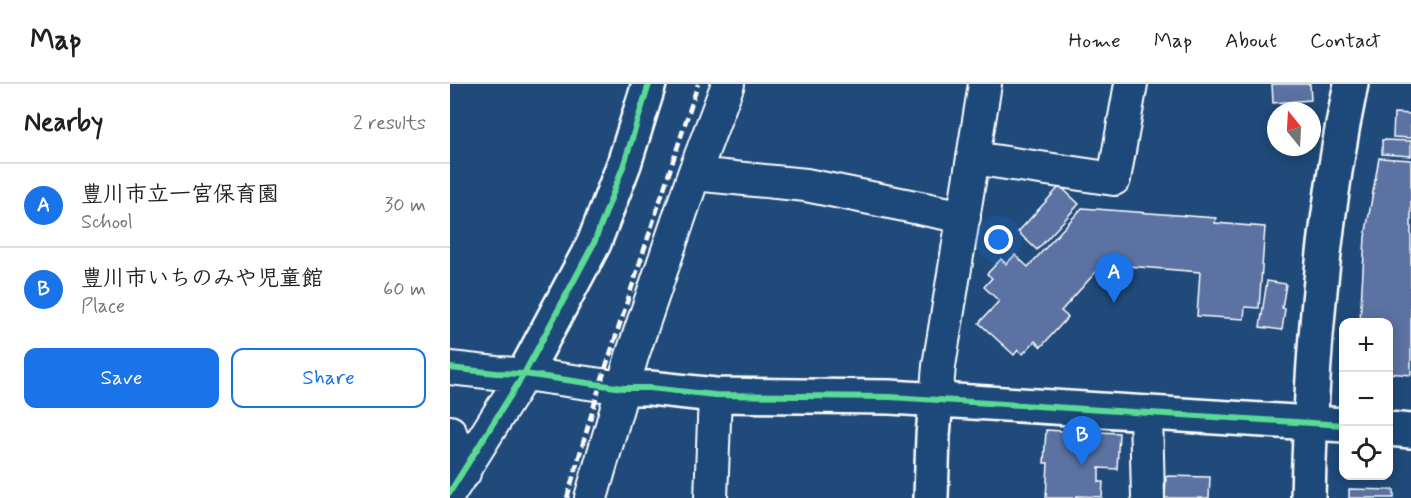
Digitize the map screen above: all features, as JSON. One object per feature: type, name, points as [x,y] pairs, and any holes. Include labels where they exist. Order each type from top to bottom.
[{"type":"main road","points":[[524,374],[594,243],[624,164],[649,84]]},
{"type":"main road","points":[[1308,498],[1315,349],[1329,215],[1351,84]]},
{"type":"main road","points":[[623,388],[650,388],[714,395],[890,397],[1339,425]]},
{"type":"main road","points":[[931,498],[936,400]]},
{"type":"main road","points":[[1393,429],[1411,431]]},
{"type":"street","points":[[591,498],[632,356],[694,174],[728,84]]},
{"type":"street","points":[[936,400],[939,366],[985,84]]},
{"type":"street","points":[[974,158],[1114,179],[1131,84]]},
{"type":"street","points":[[694,174],[806,185],[963,217]]},
{"type":"street","points":[[450,368],[524,374],[623,388]]},
{"type":"street","points":[[457,483],[524,374]]},
{"type":"street","points":[[711,498],[714,395]]},
{"type":"street","points":[[1146,412],[1148,498]]},
{"type":"street","points":[[450,432],[457,483]]},
{"type":"building","points":[[1272,84],[1310,84],[1311,100],[1273,102]]},
{"type":"building","points":[[1394,113],[1411,114],[1411,138],[1393,137]]},
{"type":"building","points":[[1382,140],[1411,141],[1411,156],[1382,154]]},
{"type":"building","points":[[1379,158],[1411,160],[1411,375],[1393,373],[1393,318],[1360,318],[1365,237]]},
{"type":"building","points":[[1060,186],[1079,204],[1037,250],[1018,232]]},
{"type":"building","points":[[1082,208],[1216,218],[1215,223],[1265,227],[1259,308],[1245,307],[1244,319],[1197,316],[1200,272],[1103,264],[1061,311],[1068,317],[1041,347],[1035,341],[1023,354],[1018,350],[1014,355],[979,323],[999,301],[984,287],[992,278],[987,274],[1001,259],[1006,264],[1015,255],[1028,267]]},
{"type":"building","points":[[1267,281],[1286,284],[1282,308],[1285,309],[1282,330],[1260,327]]},
{"type":"building","points":[[1046,430],[1079,432],[1078,441],[1097,441],[1098,432],[1119,433],[1117,469],[1099,468],[1099,482],[1103,482],[1102,497],[1046,498],[1048,463],[1044,463]]},
{"type":"building","points":[[1166,476],[1210,477],[1209,498],[1165,498]]},
{"type":"building","points":[[1349,489],[1394,490],[1394,498],[1349,498]]},
{"type":"railway","points":[[567,498],[600,385],[698,84]]},
{"type":"cycle path","points":[[450,492],[524,374],[594,243],[624,164],[649,84]]},
{"type":"cycle path","points":[[450,368],[524,374],[623,388],[650,388],[715,395],[890,397],[1339,425]]},
{"type":"place","name":"豊川市立一宮保育園","points":[[1114,303]]},
{"type":"place","name":"豊川市いちのみや児童館","points":[[1082,466]]}]
